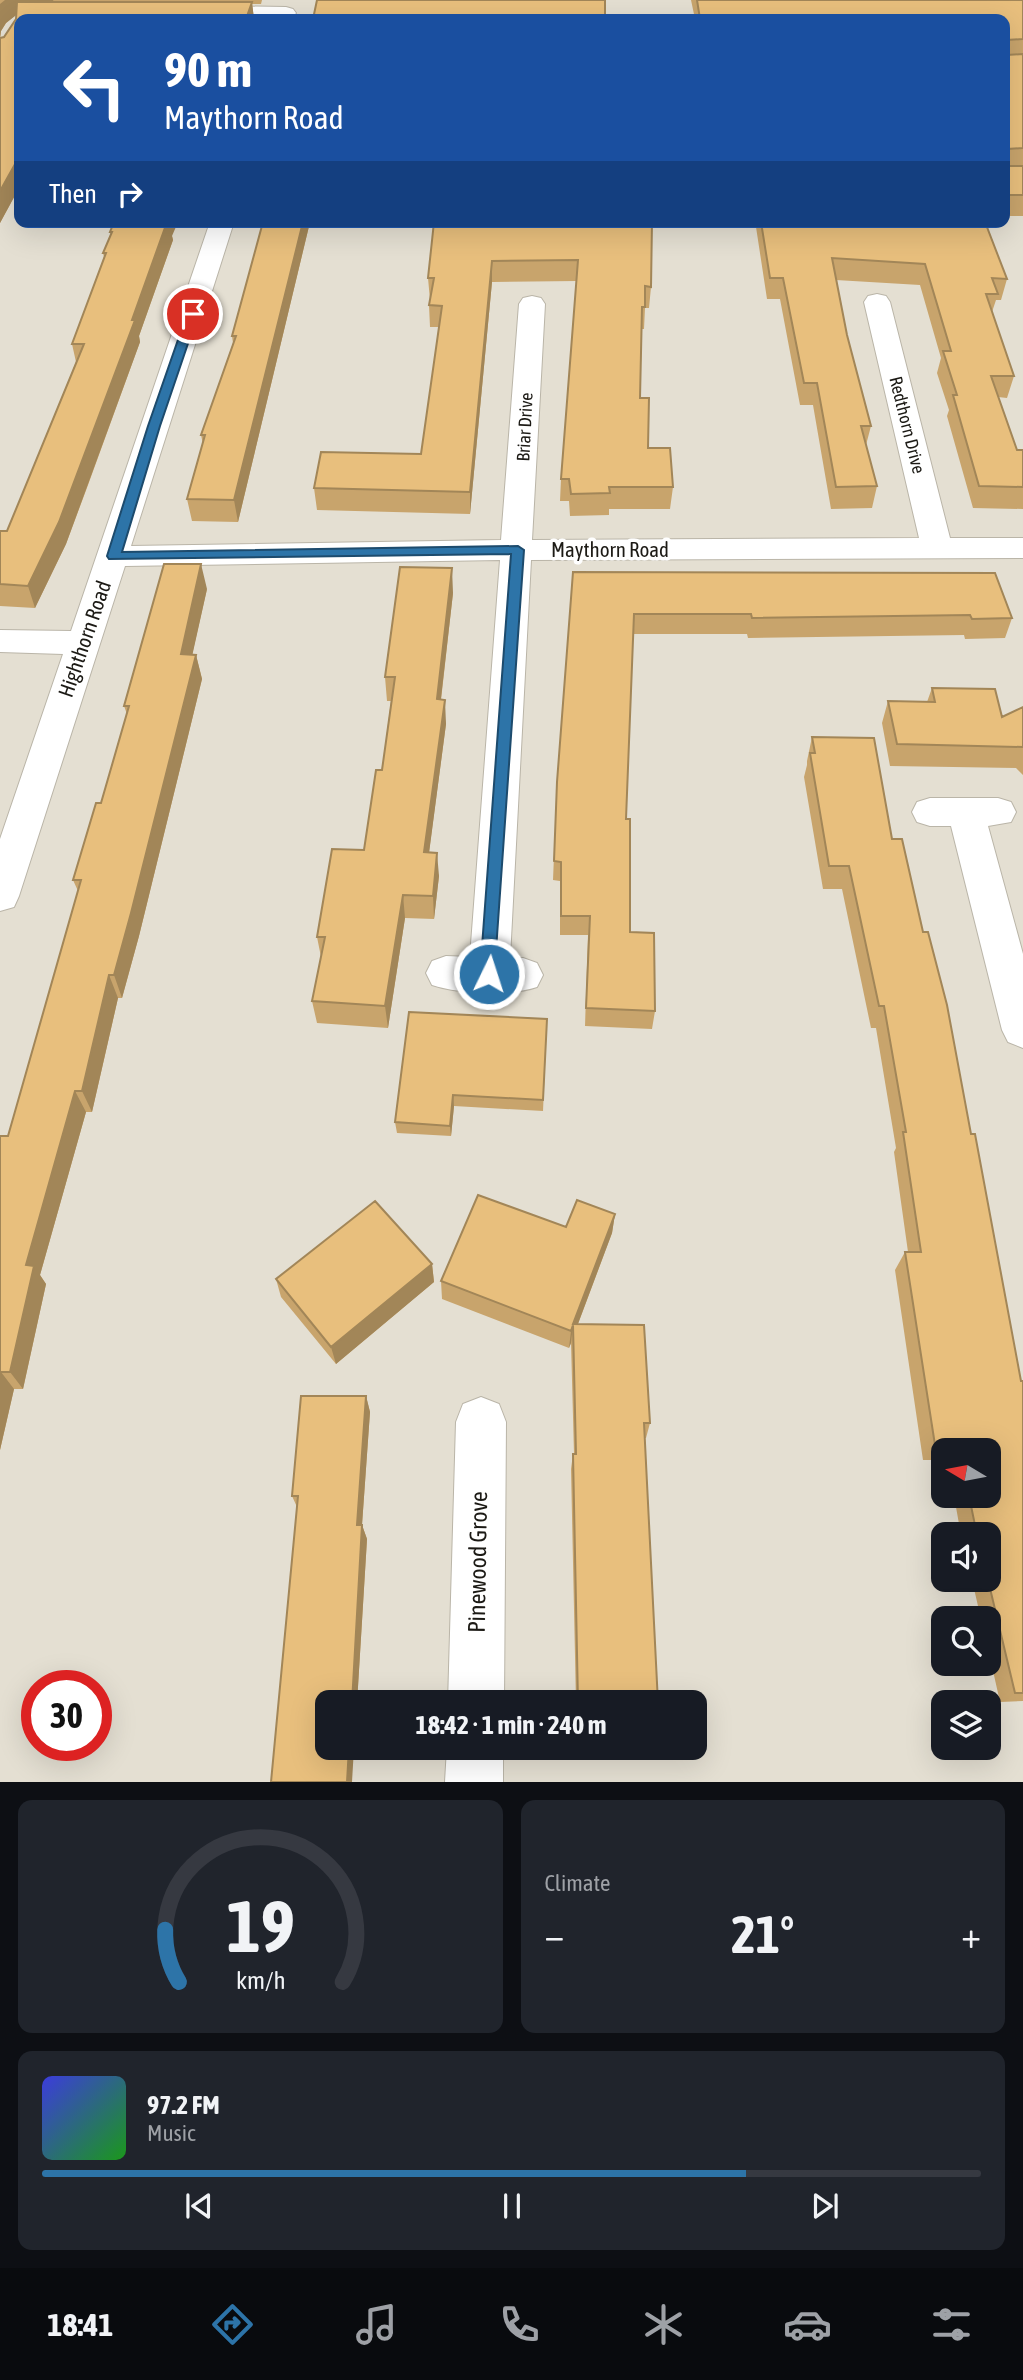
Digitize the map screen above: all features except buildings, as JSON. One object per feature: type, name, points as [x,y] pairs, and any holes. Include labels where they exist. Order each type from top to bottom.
[{"type":"street","points":[[182,12],[287,11]]},
{"type":"street","name":"Highthorn Road","points":[[0,896],[220,228]]},
{"type":"street","name":"Redthorn Drive","points":[[877,302],[937,548]]},
{"type":"street","name":"Briar Drive","points":[[446,974],[506,974],[518,550],[532,304]]},
{"type":"street","name":"Maythorn Road","points":[[114,556],[518,550],[1023,548]]},
{"type":"street","points":[[0,641],[83,643]]},
{"type":"street","points":[[965,812],[1023,1030]]},
{"type":"street","name":"Pinewood Grove","points":[[476,1690],[481,1422]]},
{"type":"street","points":[[474,1782],[475,1760]]},
{"type":"route","points":[[193,314],[154,426],[114,556],[518,550],[489,974]]}]
